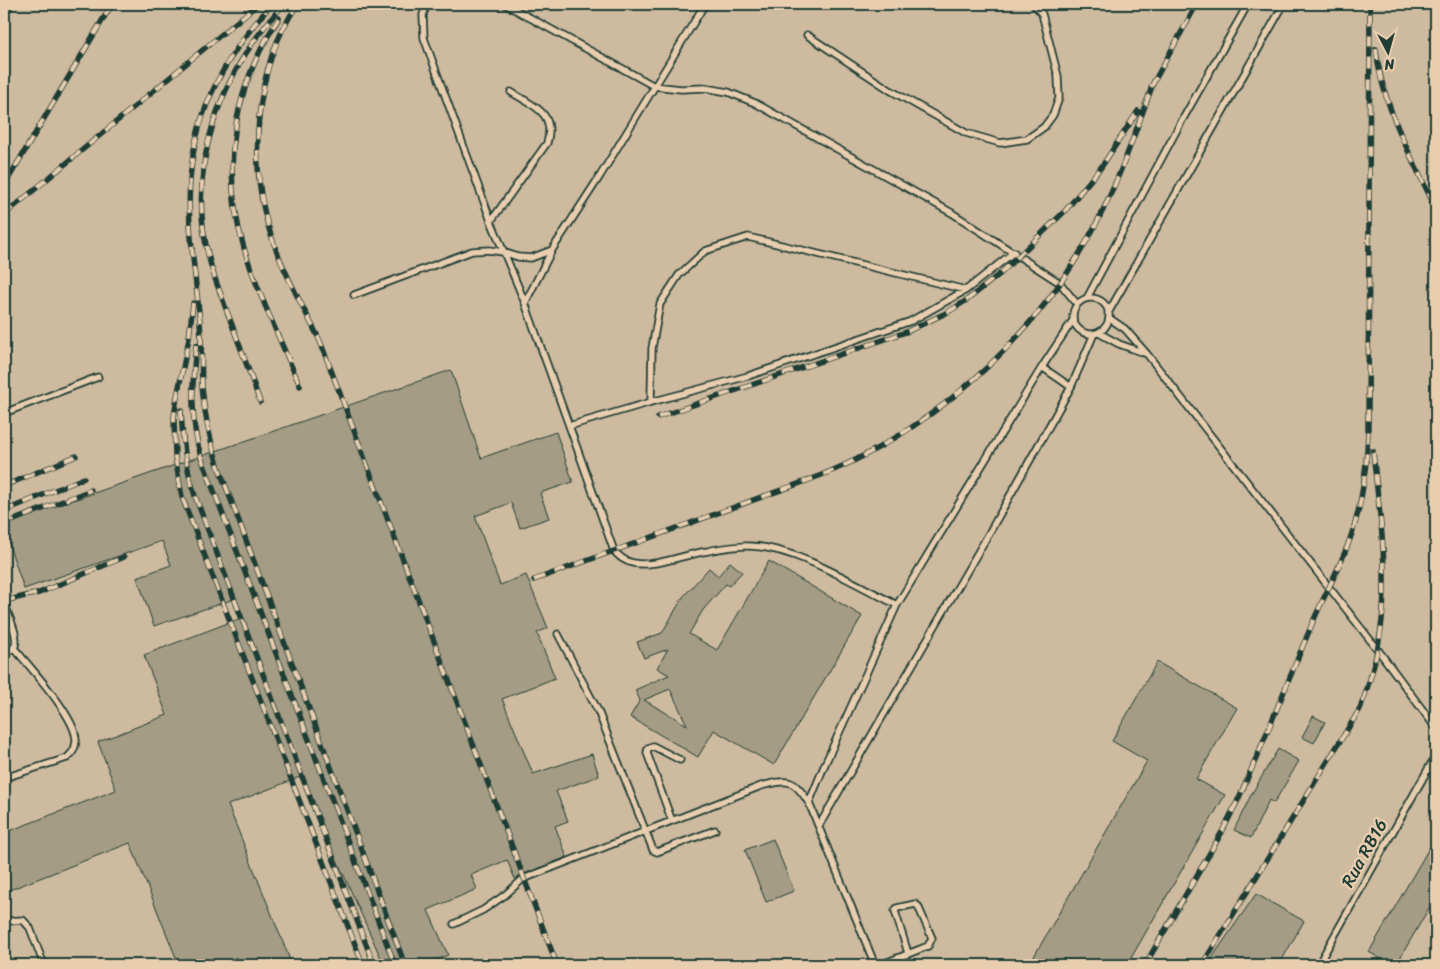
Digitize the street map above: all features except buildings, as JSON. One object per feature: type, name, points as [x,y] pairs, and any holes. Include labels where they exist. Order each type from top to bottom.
[{"type":"lane","points":[[4,14],[10,4]]},
{"type":"lane","points":[[428,4],[424,15],[424,38],[491,221],[525,303],[613,548],[623,560],[635,563],[652,563],[708,550],[747,546],[781,551],[819,565],[897,605]]},
{"type":"lane","points":[[505,4],[654,86],[681,89],[705,88],[728,92],[755,103],[952,213],[1060,283],[1077,304]]},
{"type":"lane","points":[[525,303],[552,250],[600,176],[705,4]]},
{"type":"lane","points":[[807,34],[890,90],[966,133],[1000,143],[1027,139],[1044,127],[1052,115],[1058,98],[1058,76],[1042,14],[1034,4]]},
{"type":"lane","points":[[1248,4],[1180,124],[1087,298],[1077,304],[1072,314],[1072,320],[1078,330],[1088,334],[1104,329],[1109,316],[1284,4]]},
{"type":"lane","points":[[491,221],[546,143],[550,131],[548,119],[537,108],[511,92]]},
{"type":"lane","points":[[651,402],[652,348],[660,304],[679,275],[705,251],[748,237],[966,290]]},
{"type":"lane","points":[[354,295],[472,251],[490,250],[518,257],[531,258],[552,250]]},
{"type":"lane","points":[[569,426],[748,376],[911,320],[966,290],[1014,252]]},
{"type":"lane","points":[[1087,298],[1093,298],[1103,303],[1109,316],[1125,329],[1147,354],[1378,650],[1436,728]]},
{"type":"lane","points":[[809,803],[897,605],[1072,320]]},
{"type":"lane","points":[[1096,333],[1147,354]]},
{"type":"lane","points":[[820,824],[988,535],[1071,387],[1096,333]]},
{"type":"lane","points":[[1042,367],[1071,387]]},
{"type":"lane","points":[[4,413],[98,377]]},
{"type":"lane","points":[[4,604],[16,635],[14,648],[4,654]]},
{"type":"lane","points":[[558,634],[598,711],[653,850],[657,852],[715,830]]},
{"type":"lane","points":[[4,778],[67,758],[74,751],[76,739],[64,711],[14,648]]},
{"type":"lane","points":[[672,821],[647,753],[648,748],[653,746],[680,760]]},
{"type":"lane","name":"Rua RB16","points":[[1318,965],[1436,755]]},
{"type":"lane","points":[[454,924],[483,910],[505,895],[523,879],[761,786],[781,781],[792,783],[800,789],[820,824],[875,965]]},
{"type":"lane","points":[[880,965],[928,946],[932,938],[918,906],[915,904],[897,908],[895,911],[908,953]]},
{"type":"lane","points":[[4,923],[23,920],[30,928],[44,965]]},
{"type":"shaded area","points":[[4,4],[1436,4],[1436,965],[4,965]]},
{"type":"railway","points":[[4,186],[112,4]]},
{"type":"railway","points":[[4,215],[258,4]]},
{"type":"railway","points":[[272,4],[233,53],[219,79],[207,105],[198,132],[192,161],[189,192],[190,224],[201,330],[204,407],[210,438],[219,468],[405,965]]},
{"type":"railway","points":[[260,402],[210,262],[203,227],[202,192],[205,157],[213,124],[226,91],[242,60],[261,31],[284,4]]},
{"type":"railway","points":[[298,4],[283,29],[271,57],[263,88],[259,119],[258,151],[265,213],[283,267],[320,341],[557,965]]},
{"type":"railway","points":[[1151,87],[1197,4]]},
{"type":"railway","points":[[1145,965],[1222,832],[1238,800],[1315,618],[1346,551],[1358,512],[1367,456],[1368,428],[1370,4]]},
{"type":"railway","points":[[279,18],[263,45],[241,100],[235,129],[232,159],[233,188],[244,248],[263,300],[300,386]]},
{"type":"railway","points":[[1376,49],[1379,70],[1391,111],[1436,209]]},
{"type":"railway","points":[[534,580],[835,469],[865,455],[898,436],[930,415],[961,391],[1017,337],[1065,276],[1085,244],[1106,205],[1154,81]]},
{"type":"railway","points":[[658,417],[906,332],[948,312],[967,300],[1001,273],[1065,211],[1102,166],[1138,111]]},
{"type":"railway","points":[[193,303],[189,338],[174,417],[175,457],[182,497],[363,965]]},
{"type":"railway","points":[[196,345],[193,401],[195,429],[201,457],[395,965]]},
{"type":"railway","points":[[181,410],[185,453],[195,496],[374,965]]},
{"type":"railway","points":[[1202,965],[1360,709],[1365,694],[1378,649],[1384,602],[1383,552],[1373,451]]},
{"type":"railway","points":[[4,486],[76,456]]},
{"type":"railway","points":[[4,511],[84,478]]},
{"type":"railway","points":[[4,524],[91,490]]},
{"type":"railway","points":[[4,601],[39,593],[124,557]]},
{"type":"railway","points":[[236,960],[238,965]]}]
